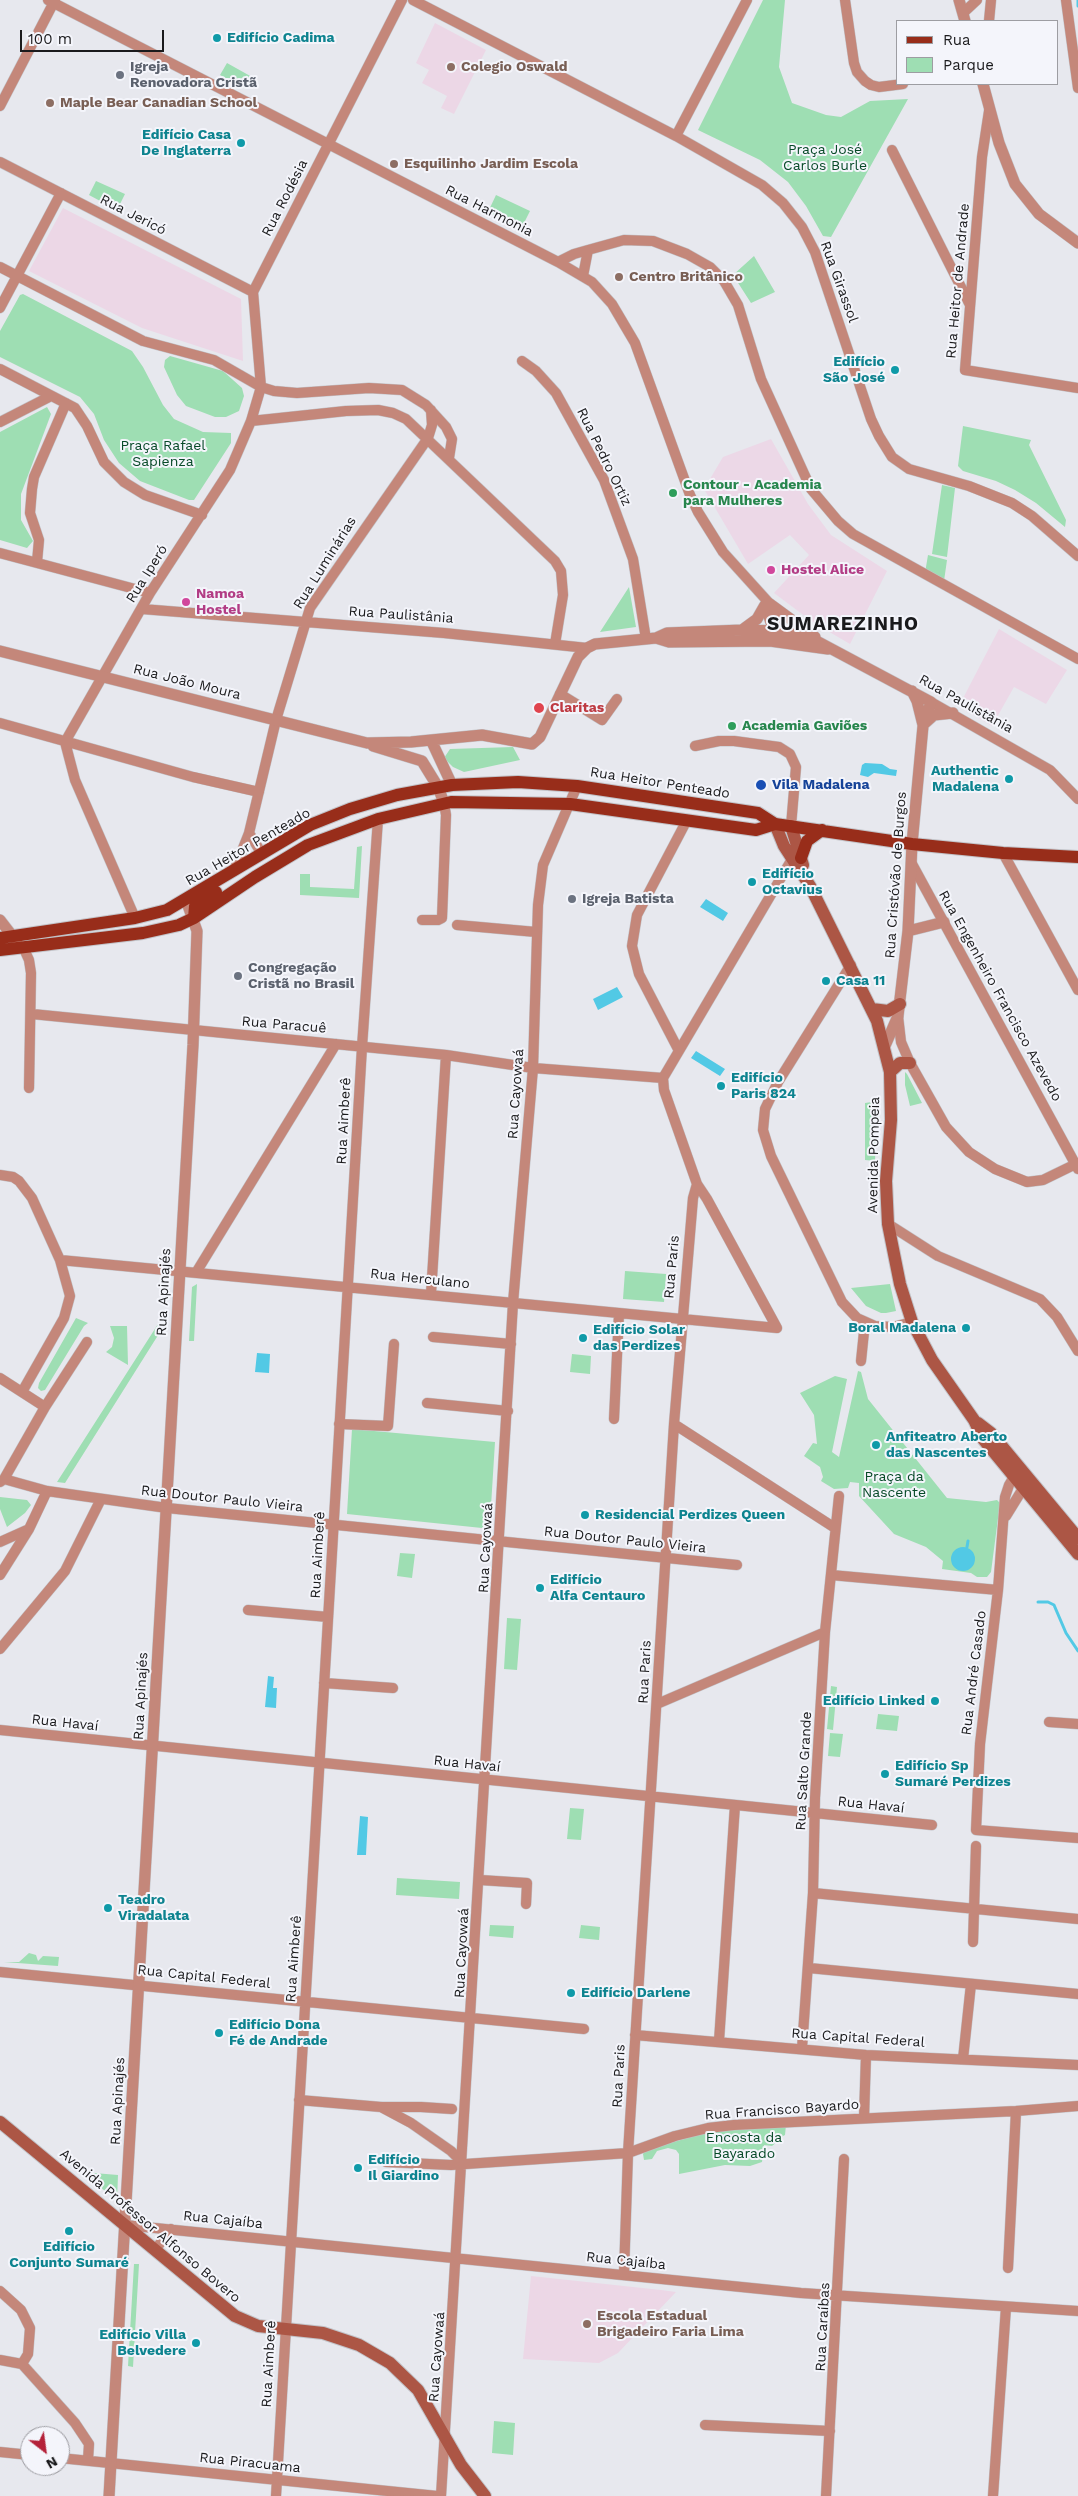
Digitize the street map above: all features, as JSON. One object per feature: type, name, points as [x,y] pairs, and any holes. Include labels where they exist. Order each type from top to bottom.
[{"type":"main road","name":"Rua Heitor Penteado","points":[[6,937],[135,918],[167,910],[310,825],[350,809],[438,787],[518,782],[576,786],[758,813],[775,824]]},
{"type":"main road","name":"Rua Heitor Penteado","points":[[0,950],[24,949],[143,934],[179,925],[194,918],[255,877],[308,845],[378,819],[444,803],[481,801],[570,804],[756,830],[775,824],[912,844],[1003,854],[1078,858]]},
{"type":"main road","name":"Avenida Pompeia","points":[[775,824],[796,859],[872,1008],[884,1048],[890,1072],[891,1120],[886,1181],[888,1224],[900,1284],[912,1322],[932,1360],[974,1420],[984,1438],[1026,1483]]},
{"type":"main road","name":"Avenida Pompeia","points":[[791,826],[796,859]]},
{"type":"main road","points":[[796,859],[807,841],[822,830]]},
{"type":"main road","points":[[255,877],[264,866],[262,854]]},
{"type":"main road","points":[[194,918],[196,906],[220,889],[231,873]]},
{"type":"main road","points":[[872,1008],[899,1010]]},
{"type":"main road","points":[[890,1072],[900,1063],[910,1063]]},
{"type":"main road","points":[[1026,1483],[1078,1538]]},
{"type":"main road","points":[[1026,1483],[1078,1554]]},
{"type":"main road","name":"Avenida Professor Alfonso Bovero","points":[[0,2122],[235,2316],[258,2326],[323,2333],[359,2345],[390,2363],[418,2390],[469,2478],[485,2496]]},
{"type":"street","name":"Rua Rodésia","points":[[253,292],[402,0]]},
{"type":"street","name":"Rua Girassol","points":[[413,0],[676,136],[762,185],[783,203],[802,227],[823,271],[871,419],[892,457],[908,469],[976,488],[1012,503],[1054,533],[1078,556]]},
{"type":"street","points":[[676,136],[747,0]]},
{"type":"street","points":[[845,0],[857,72],[871,85],[880,87],[896,85]]},
{"type":"street","points":[[959,0],[968,9]]},
{"type":"street","points":[[989,20],[991,0]]},
{"type":"street","points":[[1066,0],[1078,88]]},
{"type":"street","name":"Rua Harmonia","points":[[52,1],[583,276],[612,304],[630,334],[690,496],[723,552],[778,618],[776,636]]},
{"type":"street","points":[[0,106],[52,1]]},
{"type":"street","points":[[983,85],[1011,176],[1020,193],[1039,214],[1078,243]]},
{"type":"street","name":"Rua Heitor de Andrade","points":[[990,110],[982,157],[965,370],[1078,388]]},
{"type":"street","points":[[892,150],[969,303]]},
{"type":"street","name":"Rua Jericó","points":[[0,162],[253,292]]},
{"type":"street","points":[[0,308],[61,194]]},
{"type":"street","points":[[558,262],[574,254],[624,240],[653,241],[686,254],[710,267],[724,281],[738,306],[761,379],[811,489],[838,521],[853,534],[1078,659]]},
{"type":"street","points":[[583,276],[588,250]]},
{"type":"street","points":[[0,267],[143,341],[214,360],[261,387],[274,391],[297,392],[397,388],[412,395],[431,410],[450,434],[452,445],[449,458]]},
{"type":"street","points":[[253,292],[261,387],[251,421],[346,410],[378,410],[393,413],[406,419],[555,561],[560,571],[563,595],[555,644]]},
{"type":"street","name":"Rua Pedro Ortiz","points":[[522,361],[536,371],[556,393],[604,480],[633,558],[651,639]]},
{"type":"street","points":[[0,369],[66,402],[82,416],[104,462],[124,482],[145,495],[202,515]]},
{"type":"street","points":[[0,422],[51,396]]},
{"type":"street","points":[[37,562],[39,540],[30,513],[34,477],[66,402]]},
{"type":"street","name":"Rua Luminárias","points":[[231,873],[248,833],[276,720],[304,622],[320,592],[428,438],[432,425],[431,410]]},
{"type":"street","name":"Rua Iperó","points":[[65,742],[150,593],[230,470],[251,421]]},
{"type":"street","points":[[0,553],[150,593]]},
{"type":"street","points":[[742,630],[757,619],[766,602],[830,649]]},
{"type":"street","name":"Rua Paulistânia","points":[[142,608],[444,633],[587,648],[601,644],[651,639],[670,642],[776,636],[811,638],[954,713],[1050,770],[1078,799]]},
{"type":"street","name":"Rua Paulistânia","points":[[651,639],[667,633],[742,630],[776,636]]},
{"type":"street","name":"Rua João Moura","points":[[367,742],[431,740],[482,735],[526,744],[536,743],[578,657],[587,648]]},
{"type":"street","name":"Rua João Moura","points":[[0,651],[367,742],[383,750],[422,761],[438,787],[444,803]]},
{"type":"street","points":[[912,691],[917,701],[923,726]]},
{"type":"street","points":[[560,694],[602,720],[617,699]]},
{"type":"street","name":"Rua Cristóvão de Burgos","points":[[884,1048],[899,1010],[908,932],[912,844],[923,726],[931,702]]},
{"type":"street","points":[[923,726],[934,715],[954,713]]},
{"type":"street","points":[[0,723],[193,777],[259,792]]},
{"type":"street","points":[[431,740],[452,785]]},
{"type":"street","points":[[695,746],[719,741],[734,741],[779,747],[790,754],[796,768],[791,826]]},
{"type":"street","points":[[65,742],[75,780],[135,918]]},
{"type":"street","name":"Rua Cayowaá","points":[[441,2496],[472,2018],[513,1303],[533,1068],[536,932],[540,879],[543,865],[576,786]]},
{"type":"street","points":[[422,920],[438,920],[442,918],[446,815],[444,803]]},
{"type":"street","name":"Rua Aimberê","points":[[276,2496],[339,1424],[378,819]]},
{"type":"street","points":[[678,1049],[639,974],[632,946],[637,915],[687,820]]},
{"type":"street","points":[[248,833],[262,854]]},
{"type":"street","points":[[1003,854],[1078,990]]},
{"type":"street","points":[[697,1184],[664,1090],[663,1078],[678,1049],[796,859]]},
{"type":"street","name":"Rua Engenheiro Francisco Azevedo","points":[[912,864],[1077,1165]]},
{"type":"street","name":"Rua Apinajés","points":[[109,2496],[194,1030],[197,938],[194,918],[186,900]]},
{"type":"street","points":[[0,920],[6,937],[24,949],[32,973],[29,1088]]},
{"type":"street","points":[[908,932],[944,922]]},
{"type":"street","points":[[457,925],[536,932]]},
{"type":"street","points":[[851,965],[778,1082],[765,1109],[763,1130],[771,1156],[842,1302],[850,1312],[865,1322],[883,1327],[912,1322]]},
{"type":"street","points":[[899,1010],[901,1042],[910,1063],[946,1127],[982,1162],[1017,1178],[1035,1182],[1077,1165]]},
{"type":"street","name":"Rua Paracuê","points":[[32,1014],[446,1055],[533,1068],[663,1078]]},
{"type":"street","points":[[197,1271],[336,1044]]},
{"type":"street","points":[[431,1294],[446,1055]]},
{"type":"street","points":[[0,1175],[12,1177],[26,1189],[44,1224],[67,1280],[69,1306],[22,1392]]},
{"type":"street","name":"Rua Herculano","points":[[60,1260],[197,1271],[776,1328],[707,1199],[697,1184]]},
{"type":"street","name":"Rua Paris","points":[[624,2274],[628,2153],[674,1424],[692,1198],[697,1184]]},
{"type":"street","points":[[888,1224],[938,1256],[1040,1299],[1056,1317],[1078,1351]]},
{"type":"street","points":[[614,1419],[620,1313]]},
{"type":"street","points":[[861,1361],[865,1322]]},
{"type":"street","points":[[433,1337],[511,1344]]},
{"type":"street","points":[[2,1480],[44,1407],[87,1342]]},
{"type":"street","points":[[339,1424],[388,1426],[394,1344]]},
{"type":"street","points":[[0,1378],[44,1407]]},
{"type":"street","points":[[427,1403],[508,1411]]},
{"type":"street","points":[[674,1424],[835,1528]]},
{"type":"street","name":"Rua André Casado","points":[[1017,1472],[1005,1497],[998,1590],[980,1744],[976,1830],[1078,1838]]},
{"type":"street","name":"Rua Doutor Paulo Vieira","points":[[2,1480],[47,1491],[167,1508],[737,1565]]},
{"type":"street","name":"Rua André Casado","points":[[1004,1519],[1026,1483]]},
{"type":"street","points":[[0,1575],[29,1529],[47,1491]]},
{"type":"street","name":"Rua Salto Grande","points":[[802,2048],[809,1968],[825,1632],[839,1496]]},
{"type":"street","points":[[0,1648],[65,1571],[101,1499]]},
{"type":"street","points":[[0,1542],[29,1529]]},
{"type":"street","points":[[831,1575],[998,1590]]},
{"type":"street","points":[[248,1610],[328,1617]]},
{"type":"street","points":[[657,1704],[825,1632]]},
{"type":"street","points":[[324,1682],[393,1688]]},
{"type":"street","points":[[1049,1722],[1078,1724]]},
{"type":"street","name":"Rua Havaí","points":[[0,1730],[932,1825]]},
{"type":"street","points":[[719,2041],[735,1805]]},
{"type":"street","points":[[973,1942],[976,1846]]},
{"type":"street","points":[[480,1880],[527,1882],[526,1904]]},
{"type":"street","points":[[813,1893],[1078,1919]]},
{"type":"street","points":[[809,1968],[1078,1994]]},
{"type":"street","name":"Rua Capital Federal","points":[[0,1972],[584,2029]]},
{"type":"street","points":[[963,2059],[970,1984]]},
{"type":"street","name":"Rua Capital Federal","points":[[636,2035],[866,2054],[1078,2065]]},
{"type":"street","points":[[864,2118],[866,2054]]},
{"type":"street","points":[[299,2100],[381,2107],[421,2106],[452,2109]]},
{"type":"street","name":"Rua Francisco Bayardo","points":[[386,2162],[451,2164],[628,2153],[675,2136],[708,2128],[1078,2106]]},
{"type":"street","points":[[381,2107],[411,2123],[451,2151],[462,2162]]},
{"type":"street","points":[[1008,2268],[1016,2111]]},
{"type":"street","name":"Rua Caraíbas","points":[[826,2496],[844,2159]]},
{"type":"street","name":"Rua Cajaíba","points":[[125,2225],[838,2296],[1078,2311]]},
{"type":"street","name":"Rua Cajaíba","points":[[155,2250],[171,2229]]},
{"type":"street","points":[[0,2292],[21,2310],[30,2328],[28,2354],[22,2364]]},
{"type":"street","points":[[993,2496],[1006,2307]]},
{"type":"street","points":[[0,2360],[22,2364],[89,2444],[88,2460]]},
{"type":"street","points":[[704,2425],[830,2431]]},
{"type":"street","points":[[0,2452],[20,2454]]},
{"type":"street","name":"Rua Piracuama","points":[[70,2459],[437,2496]]},
{"type":"shaded area","name":"Colegio Oswald","points":[[435,23],[486,50],[454,114],[441,108],[447,96],[422,83],[429,70],[416,63]]},
{"type":"shaded area","points":[[63,208],[241,299],[243,361],[142,328],[29,271]]},
{"type":"shaded area","points":[[771,439],[808,504],[831,535],[887,571],[850,644],[814,623],[774,593],[809,555],[790,535],[748,564],[704,489],[723,457]]},
{"type":"shaded area","points":[[999,629],[1067,670],[1046,704],[1014,687],[992,726],[959,706]]},
{"type":"shaded area","name":"Escola Estadual Brigadeiro Faria Lima","points":[[531,2276],[676,2292],[618,2353],[599,2363],[523,2359]]},
{"type":"green space","name":"Praça José Carlos Burle","points":[[763,0],[785,0],[779,67],[792,103],[826,115],[841,117],[870,101],[908,99],[831,237],[823,236],[806,206],[788,182],[760,160],[698,130]]},
{"type":"green space","points":[[227,63],[252,77],[246,89],[220,75]]},
{"type":"green space","points":[[96,181],[125,194],[117,210],[89,195]]},
{"type":"green space","points":[[496,195],[530,211],[521,229],[488,212]]},
{"type":"green space","points":[[754,256],[775,292],[751,303],[733,275]]},
{"type":"green space","name":"Praça Rafael Sapienza","points":[[23,294],[132,351],[143,367],[163,405],[174,419],[203,432],[231,433],[231,443],[194,500],[189,500],[140,481],[119,463],[104,440],[94,414],[80,397],[0,357],[0,331],[20,295]]},
{"type":"green space","points":[[170,356],[223,371],[242,388],[244,396],[239,411],[226,417],[215,417],[186,406],[177,395],[164,367],[165,360]]},
{"type":"green space","points":[[47,407],[51,414],[21,494],[21,520],[33,541],[27,548],[0,540],[0,432]]},
{"type":"green space","points":[[963,426],[1031,440],[1029,445],[1066,520],[1065,527],[1036,503],[1015,490],[996,481],[963,471],[958,466]]},
{"type":"green space","points":[[942,485],[955,488],[947,557],[932,554]]},
{"type":"green space","points":[[928,555],[947,560],[944,581],[925,573]]},
{"type":"green space","points":[[629,587],[636,627],[600,632]]},
{"type":"green space","points":[[513,747],[520,760],[464,772],[453,767],[444,758],[450,749]]},
{"type":"green space","points":[[362,846],[359,898],[300,895],[300,874],[310,874],[310,887],[354,889],[357,847]]},
{"type":"green space","points":[[905,1072],[922,1103],[910,1106],[905,1085]]},
{"type":"green space","points":[[872,1102],[876,1133],[875,1161],[865,1160],[865,1103]]},
{"type":"green space","points":[[625,1271],[666,1274],[664,1302],[623,1299]]},
{"type":"green space","points":[[197,1284],[194,1341],[189,1341],[192,1287]]},
{"type":"green space","points":[[890,1284],[896,1311],[886,1313],[881,1313],[866,1306],[851,1288]]},
{"type":"green space","points":[[167,1310],[167,1321],[65,1483],[57,1482]]},
{"type":"green space","points":[[76,1318],[88,1323],[84,1326],[45,1390],[41,1391],[38,1388],[39,1383]]},
{"type":"green space","points":[[110,1326],[127,1326],[128,1365],[106,1352],[112,1347],[114,1338]]},
{"type":"green space","points":[[572,1354],[591,1356],[590,1374],[570,1372]]},
{"type":"green space","name":"Praça da Nascente","points":[[858,1371],[861,1372],[868,1399],[947,1498],[986,1502],[997,1500],[1000,1503],[991,1572],[987,1577],[977,1577],[971,1573],[942,1569],[943,1561],[926,1547],[894,1534],[859,1496],[859,1483],[850,1482],[848,1488],[834,1489],[821,1481],[823,1477],[820,1467],[804,1456],[813,1443],[817,1444],[814,1415],[800,1393],[835,1376],[847,1379],[832,1452],[839,1457]]},
{"type":"green space","points":[[352,1429],[495,1442],[490,1522],[482,1528],[347,1514]]},
{"type":"green space","points":[[0,1497],[27,1500],[31,1505],[25,1513],[7,1527],[0,1509]]},
{"type":"green space","points":[[400,1553],[415,1554],[412,1578],[397,1576]]},
{"type":"green space","points":[[507,1618],[521,1619],[517,1670],[504,1669]]},
{"type":"green space","points":[[831,1686],[837,1687],[833,1730],[827,1729]]},
{"type":"green space","points":[[878,1714],[899,1716],[897,1731],[876,1729]]},
{"type":"green space","points":[[830,1733],[843,1734],[840,1757],[828,1756]]},
{"type":"green space","points":[[570,1808],[584,1809],[581,1840],[567,1839]]},
{"type":"green space","points":[[397,1878],[460,1882],[459,1899],[396,1895]]},
{"type":"green space","points":[[490,1925],[514,1926],[513,1938],[489,1936]]},
{"type":"green space","points":[[581,1925],[600,1927],[599,1940],[579,1938]]},
{"type":"green space","points":[[29,1953],[36,1955],[38,1961],[43,1956],[59,1957],[58,1966],[4,1962],[19,1962]]},
{"type":"green space","name":"Encosta da Bayarado","points":[[786,2125],[785,2135],[781,2142],[777,2142],[772,2146],[764,2145],[762,2162],[750,2166],[725,2165],[679,2174],[679,2154],[676,2150],[668,2148],[657,2151],[652,2159],[644,2160],[643,2154],[645,2150],[705,2133],[748,2127]]},
{"type":"green space","points":[[82,2172],[118,2175],[117,2201]]},
{"type":"green space","points":[[134,2264],[139,2264],[133,2367],[128,2366]]},
{"type":"green space","points":[[494,2421],[515,2423],[513,2455],[492,2453]]},
{"type":"water","points":[[865,763],[882,764],[890,769],[897,770],[896,776],[874,773],[868,777],[860,775],[862,765]]},
{"type":"water","points":[[706,899],[728,913],[723,921],[700,907]]},
{"type":"water","points":[[617,987],[623,997],[598,1010],[593,999]]},
{"type":"water","points":[[696,1051],[725,1069],[720,1076],[691,1058]]},
{"type":"water","points":[[257,1353],[270,1354],[269,1373],[255,1372]]},
{"type":"water","points":[[958,1547],[968,1547],[975,1554],[975,1564],[968,1571],[958,1571],[951,1564],[951,1554]]},
{"type":"water","points":[[268,1676],[274,1677],[273,1688],[277,1688],[276,1708],[265,1707]]},
{"type":"water","points":[[360,1816],[368,1817],[366,1855],[357,1855]]},
{"type":"waterway","points":[[1078,0],[1078,6]]},
{"type":"waterway","points":[[967,1547],[968,1541]]},
{"type":"waterway","points":[[1038,1602],[1048,1602],[1054,1605],[1066,1633],[1078,1651]]},
{"type":"place","name":"Edifício Cadima","points":[[217,38]]},
{"type":"place","name":"Colegio Oswald","points":[[451,67]]},
{"type":"place","name":"Igreja Renovadora Cristã","points":[[120,75]]},
{"type":"place","name":"Maple Bear Canadian School","points":[[50,103]]},
{"type":"place","name":"Edifício Casa De Inglaterra","points":[[241,143]]},
{"type":"place","name":"Esquilinho Jardim Escola","points":[[394,164]]},
{"type":"place","name":"Centro Britânico","points":[[619,277]]},
{"type":"place","name":"Edifício São José","points":[[895,370]]},
{"type":"place","name":"Contour - Academia para Mulheres","points":[[673,493]]},
{"type":"place","name":"Hostel Alice","points":[[771,570]]},
{"type":"place","name":"Namoa Hostel","points":[[186,602]]},
{"type":"place","name":"Claritas","points":[[539,708]]},
{"type":"place","name":"Academia Gaviões","points":[[732,726]]},
{"type":"place","name":"Authentic Madalena","points":[[1009,779]]},
{"type":"place","name":"Vila Madalena","points":[[761,785]]},
{"type":"place","name":"Edifício Octavius","points":[[752,882]]},
{"type":"place","name":"Igreja Batista","points":[[572,899]]},
{"type":"place","name":"Congregação Cristã no Brasil","points":[[238,976]]},
{"type":"place","name":"Casa 11","points":[[826,981]]},
{"type":"place","name":"Edifício Paris 824","points":[[721,1086]]},
{"type":"place","name":"Boral Madalena","points":[[966,1328]]},
{"type":"place","name":"Edifício Solar das Perdizes","points":[[583,1338]]},
{"type":"place","name":"Anfiteatro Aberto das Nascentes","points":[[876,1445]]},
{"type":"place","name":"Residencial Perdizes Queen","points":[[585,1515]]},
{"type":"place","name":"Edifício Alfa Centauro","points":[[540,1588]]},
{"type":"place","name":"Edifício Linked","points":[[935,1701]]},
{"type":"place","name":"Edifício Sp Sumaré Perdizes","points":[[885,1774]]},
{"type":"place","name":"Teadro Viradalata","points":[[108,1908]]},
{"type":"place","name":"Edifício Darlene","points":[[571,1993]]},
{"type":"place","name":"Edifício Dona Fé de Andrade","points":[[219,2033]]},
{"type":"place","name":"Edifício Il Giardino","points":[[358,2168]]},
{"type":"place","name":"Edifício Conjunto Sumaré","points":[[69,2231]]},
{"type":"place","name":"Escola Estadual Brigadeiro Faria Lima","points":[[587,2324]]},
{"type":"place","name":"Edifício Villa Belvedere","points":[[196,2343]]},
{"type":"district","name":"SUMAREZINHO","points":[[843,624]]}]
